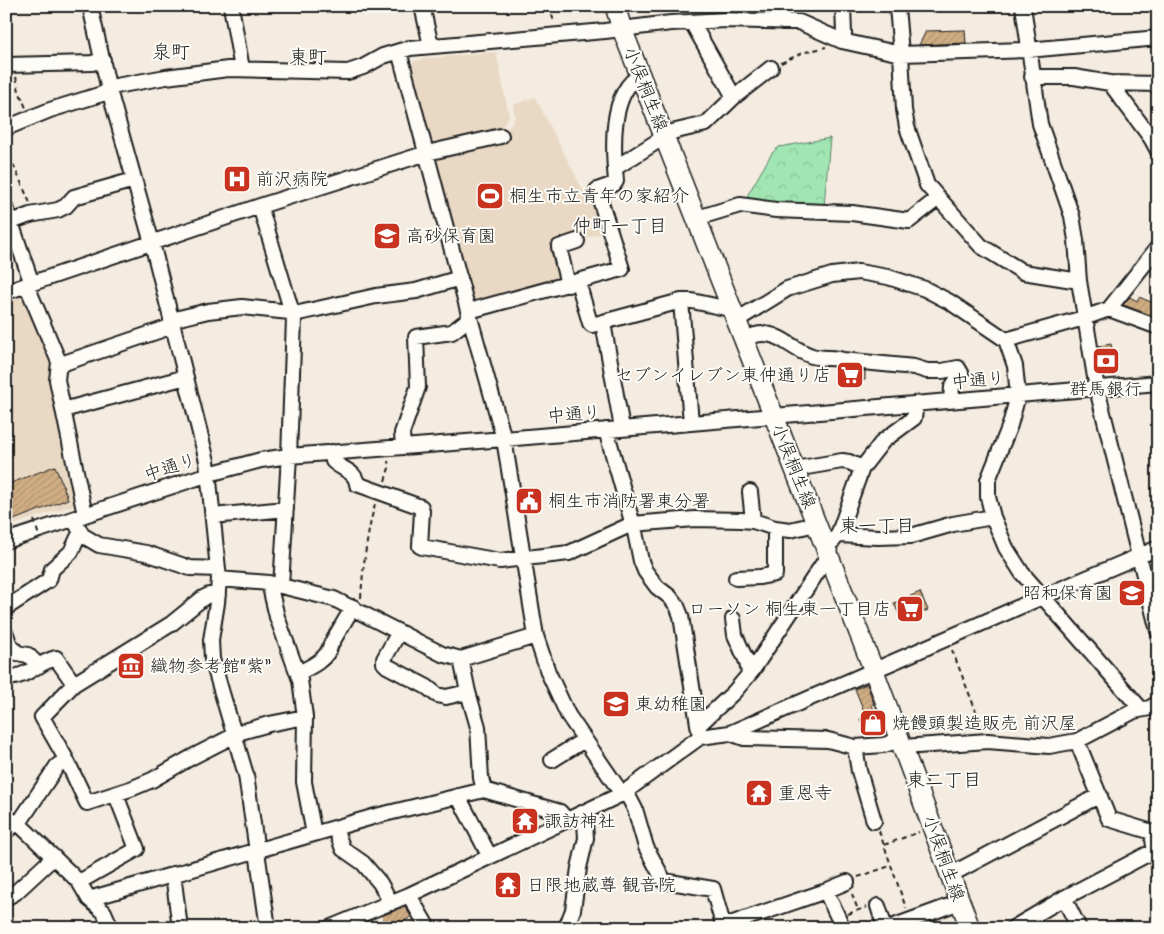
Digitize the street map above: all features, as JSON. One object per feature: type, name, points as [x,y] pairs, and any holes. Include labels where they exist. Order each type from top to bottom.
[{"type":"main road","name":"小俣桐生線","points":[[614,6],[816,524],[831,546],[874,671],[970,928]]},
{"type":"street","points":[[90,6],[109,90],[152,243],[205,451],[219,574],[218,595],[211,640],[212,659],[249,789],[268,928]]},
{"type":"street","points":[[230,6],[242,69]]},
{"type":"street","points":[[422,6],[431,46]]},
{"type":"street","points":[[781,6],[782,22]]},
{"type":"street","points":[[842,41],[844,34],[843,6]]},
{"type":"street","points":[[897,6],[904,110],[907,126],[926,185],[981,246],[1024,272],[1079,281]]},
{"type":"street","points":[[1023,6],[1040,124],[1072,216],[1084,318],[1097,389],[1158,630]]},
{"type":"street","points":[[6,128],[102,94],[120,85],[166,77],[228,69],[348,72],[399,50],[693,22],[725,20],[804,23],[842,41],[901,54],[1028,50],[1158,38]]},
{"type":"street","points":[[693,22],[734,97]]},
{"type":"street","points":[[399,50],[504,439],[536,636],[548,672],[568,716],[635,809],[646,846],[664,880],[713,890],[724,927],[825,892],[830,888],[847,882]]},
{"type":"street","points":[[10,65],[92,63],[102,60]]},
{"type":"street","points":[[615,168],[672,132],[706,124],[734,97],[771,68]]},
{"type":"street","points":[[402,447],[402,433],[418,387],[416,337],[452,332],[469,314],[622,269],[597,190],[614,184],[616,180],[613,158],[621,99],[625,88],[641,75]]},
{"type":"street","points":[[1032,77],[1074,77],[1110,83],[1158,84]]},
{"type":"street","points":[[1110,83],[1154,136],[1158,151]]},
{"type":"street","points":[[6,292],[260,206],[427,153],[501,136]]},
{"type":"street","points":[[6,608],[49,580],[52,569],[70,552],[80,533],[80,517],[64,410],[57,380],[59,362],[30,285],[9,215],[35,214],[58,210],[66,206],[74,197],[134,180]]},
{"type":"street","points":[[697,218],[740,205],[776,210],[852,213],[909,221],[937,198]]},
{"type":"street","points":[[260,206],[293,314],[293,366],[286,509],[275,584],[277,617],[298,673],[305,717],[303,769],[314,834]]},
{"type":"street","points":[[577,241],[559,247],[573,284],[592,325],[681,301],[698,302],[725,308],[734,314],[787,289],[832,275],[859,272],[888,277],[925,289],[950,302],[1002,336],[1015,366],[1018,395],[1010,425],[988,480],[988,497],[993,517],[1006,548],[1022,573],[1141,709]]},
{"type":"street","points":[[1002,336],[1084,318],[1109,309],[1158,247]]},
{"type":"street","points":[[59,362],[64,363],[208,311],[242,307],[293,314],[376,296],[416,291],[460,278]]},
{"type":"street","points":[[681,301],[691,423]]},
{"type":"street","points":[[1109,309],[1158,327]]},
{"type":"street","points":[[603,323],[622,428]]},
{"type":"street","points":[[744,339],[754,334],[783,338],[801,352],[816,357],[833,357],[843,360],[914,367],[926,371],[958,368],[961,373],[951,390],[951,401]]},
{"type":"street","points":[[64,410],[186,377]]},
{"type":"street","name":"中通り","points":[[6,541],[209,474],[255,462],[289,456],[1158,383]]},
{"type":"street","points":[[329,928],[409,895],[624,793],[700,731],[749,673],[824,562],[862,468],[883,441],[914,418],[916,404]]},
{"type":"street","points":[[606,430],[644,571],[657,587],[670,597],[677,606],[681,616],[700,731]]},
{"type":"street","points":[[332,452],[333,461],[351,472],[356,478],[357,484],[422,509],[420,546],[500,562],[569,553],[632,524],[694,520],[753,521],[775,528],[790,530],[816,524]]},
{"type":"street","points":[[795,469],[842,461],[862,468]]},
{"type":"street","points":[[750,492],[753,521]]},
{"type":"street","points":[[213,516],[286,509]]},
{"type":"street","points":[[831,546],[878,537],[911,536],[953,524],[993,517]]},
{"type":"street","points":[[736,578],[775,574],[775,528]]},
{"type":"street","points":[[80,533],[89,541],[99,545],[146,553],[190,568],[275,584],[334,599],[355,608],[442,654],[461,659],[536,636]]},
{"type":"street","points":[[730,733],[1042,596],[1158,548]]},
{"type":"street","points":[[218,595],[209,595],[203,598],[171,624],[74,684],[42,717],[66,759],[87,803],[116,795],[157,778],[234,736],[260,726],[305,717]]},
{"type":"street","points":[[298,673],[322,659],[355,608]]},
{"type":"street","points":[[733,619],[735,635],[747,662],[749,673]]},
{"type":"street","points":[[399,632],[384,659],[384,663],[387,666],[427,687],[437,695],[446,698],[468,692]]},
{"type":"street","points":[[6,634],[9,643],[17,653],[28,655],[39,666]]},
{"type":"street","points":[[6,678],[22,676],[56,658],[74,684]]},
{"type":"street","points":[[461,659],[478,728],[481,778],[484,790]]},
{"type":"street","points":[[700,731],[730,733],[744,738],[828,740],[855,747],[988,741],[1049,746],[1076,742],[1134,711],[1150,708],[1158,703]]},
{"type":"street","points":[[552,760],[584,740]]},
{"type":"street","points":[[1014,928],[1064,898],[1146,855],[1156,853],[1152,832],[1109,819],[1076,742]]},
{"type":"street","points":[[855,747],[859,771],[874,821]]},
{"type":"street","points":[[66,759],[57,766],[10,824],[54,857],[79,882],[89,898],[104,912],[111,928]]},
{"type":"street","points":[[89,898],[335,828],[484,790],[560,812],[567,820]]},
{"type":"street","points":[[79,882],[137,849],[116,795]]},
{"type":"street","points":[[950,874],[1100,795]]},
{"type":"street","points":[[458,796],[490,857]]},
{"type":"street","points":[[566,928],[573,910],[579,868],[586,838],[585,823],[581,814]]},
{"type":"street","points":[[335,828],[344,849],[363,863],[380,883],[390,903]]},
{"type":"street","points":[[6,898],[16,893],[54,857]]},
{"type":"street","points":[[172,874],[180,928]]},
{"type":"street","points":[[825,892],[841,923]]},
{"type":"street","points":[[409,895],[428,928]]},
{"type":"street","points":[[1064,898],[1079,928]]},
{"type":"street","points":[[889,928],[960,902]]},
{"type":"street","points":[[878,906],[885,928]]},
{"type":"path","points":[[550,6],[557,35]]},
{"type":"path","points":[[771,68],[802,53],[827,47]]},
{"type":"path","points":[[10,65],[30,118]]},
{"type":"path","points":[[6,148],[35,214]]},
{"type":"path","points":[[355,608],[361,602],[361,585],[370,521],[389,468],[387,448]]},
{"type":"path","points":[[34,520],[40,539]]},
{"type":"path","points":[[947,639],[988,741]]},
{"type":"path","points":[[874,821],[910,920]]},
{"type":"path","points":[[884,845],[927,829]]},
{"type":"path","points":[[858,910],[847,882],[890,866]]},
{"type":"path","points":[[841,923],[858,910],[877,904],[878,906]]},
{"type":"shaded area","points":[[496,52],[509,116],[501,129],[432,145],[411,66],[413,62],[422,59]]},
{"type":"shaded area","points":[[535,97],[584,192],[592,189],[606,232],[558,245],[563,276],[477,301],[473,299],[436,162],[439,159],[499,143],[515,117],[513,105]]},
{"type":"shaded area","points":[[20,294],[24,303],[28,301],[54,364],[81,503],[6,527],[6,298]]},
{"type":"green space","points":[[830,138],[824,206],[750,201],[747,196],[772,153],[779,147]]},
{"type":"building","points":[[965,30],[966,43],[919,45],[926,31]]},
{"type":"building","points":[[1130,297],[1137,301],[1139,297],[1158,305],[1155,317],[1123,305]]},
{"type":"building","points":[[1111,344],[1116,369],[1103,371],[1099,346]]},
{"type":"building","points":[[838,368],[865,371],[865,380],[839,383]]},
{"type":"building","points":[[55,466],[68,499],[11,521],[6,509],[6,485]]},
{"type":"building","points":[[920,592],[928,610],[902,621],[894,603]]},
{"type":"building","points":[[867,684],[874,704],[872,705],[881,728],[867,735],[860,719],[866,716],[855,689]]},
{"type":"building","points":[[405,906],[411,917],[392,928],[388,922],[385,923],[382,916]]},
{"type":"place","name":"前沢病院","points":[[237,179]]},
{"type":"place","name":"桐生市立青年の家紹介","points":[[490,196]]},
{"type":"place","name":"高砂保育園","points":[[387,236]]},
{"type":"place","name":"群馬銀行","points":[[1106,361]]},
{"type":"place","name":"セブンイレブン東仲通り店","points":[[850,375]]},
{"type":"place","name":"桐生市消防署東分署","points":[[529,501]]},
{"type":"place","name":"昭和保育園","points":[[1132,593]]},
{"type":"place","name":"ローソン 桐生東一丁目店","points":[[910,609]]},
{"type":"place","name":"織物参考館“紫”","points":[[131,666]]},
{"type":"place","name":"東幼稚園","points":[[616,704]]},
{"type":"place","name":"焼饅頭製造販売 前沢屋","points":[[873,723]]},
{"type":"place","name":"重恩寺","points":[[759,793]]},
{"type":"place","name":"諏訪神社","points":[[525,821]]},
{"type":"place","name":"日限地蔵尊 観音院","points":[[508,885]]},
{"type":"district","name":"泉町","points":[[171,51]]},
{"type":"district","name":"東町","points":[[308,56]]},
{"type":"district","name":"仲町一丁目","points":[[620,225]]},
{"type":"district","name":"東一丁目","points":[[877,525]]},
{"type":"district","name":"東二丁目","points":[[944,779]]}]
